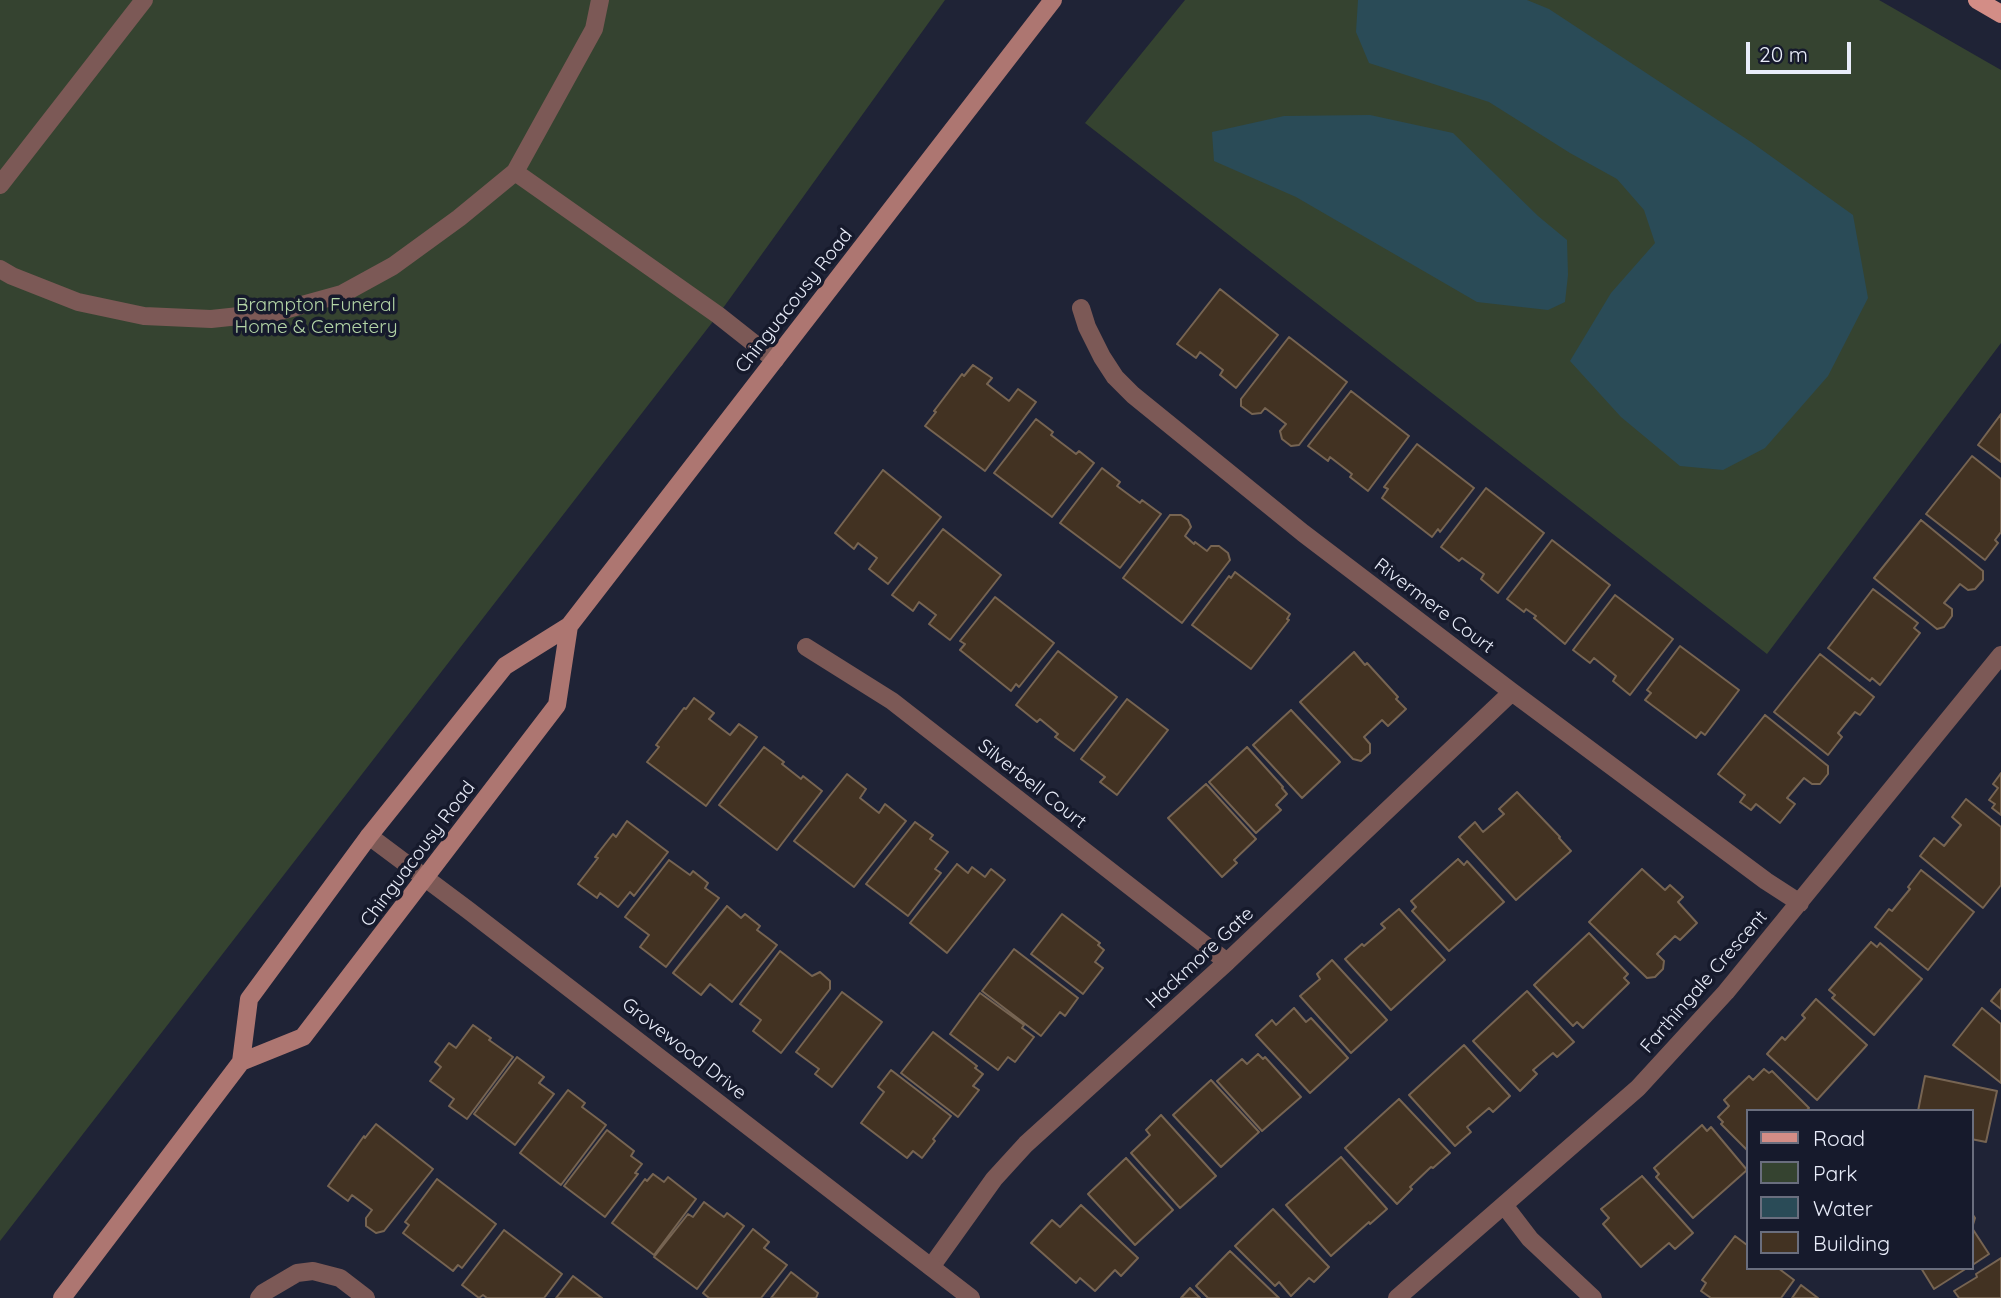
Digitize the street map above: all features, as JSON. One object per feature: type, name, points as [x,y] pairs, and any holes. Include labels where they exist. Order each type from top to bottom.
[{"type":"main road","name":"Chinguacousy Road","points":[[62,1298],[241,1062],[249,999],[369,835],[505,666],[569,626],[1053,0]]},
{"type":"main road","points":[[1978,0],[2001,14]]},
{"type":"main road","name":"Chinguacousy Road","points":[[241,1062],[303,1037],[557,705],[569,626]]},
{"type":"street","points":[[0,185],[144,0]]},
{"type":"street","points":[[0,269],[78,302],[144,316],[211,319],[277,313],[342,294],[393,266],[459,218],[515,172],[594,29],[600,0]]},
{"type":"street","points":[[515,172],[718,315],[775,360]]},
{"type":"street","name":"Rivermere Court","points":[[1081,307],[1087,327],[1102,357],[1115,377],[1133,396],[1303,533],[1755,874],[1800,904]]},
{"type":"street","name":"Silverbell Court","points":[[806,647],[892,701],[1227,962]]},
{"type":"street","name":"Farthingale Crescent","points":[[1397,1298],[1638,1088],[1727,992],[2001,655]]},
{"type":"street","name":"Hackmore Gate","points":[[931,1267],[994,1180],[1026,1144],[1227,962],[1513,692]]},
{"type":"street","name":"Grovewood Drive","points":[[369,835],[971,1298]]},
{"type":"street","points":[[1504,1205],[1530,1239],[1593,1298]]},
{"type":"street","points":[[259,1298],[297,1273],[313,1271],[340,1278],[366,1298]]},
{"type":"green space","name":"Brampton Funeral Home & Cemetery","points":[[0,0],[945,0],[718,315],[0,1241]]},
{"type":"green space","points":[[1185,0],[1879,0],[2001,70],[2001,343],[1767,654],[1085,123]]},
{"type":"water","points":[[1358,0],[1527,0],[1549,9],[1751,142],[1853,215],[1868,298],[1828,376],[1765,448],[1723,470],[1680,466],[1621,417],[1570,361],[1611,293],[1655,243],[1644,210],[1617,179],[1489,102],[1369,63],[1356,32]]},
{"type":"water","points":[[1370,115],[1453,133],[1538,216],[1567,240],[1568,275],[1565,302],[1548,310],[1477,302],[1296,197],[1214,161],[1212,132],[1284,116]]},
{"type":"building","points":[[1220,289],[1278,335],[1236,388],[1220,375],[1223,370],[1200,352],[1196,358],[1177,344]]},
{"type":"building","points":[[1289,337],[1347,382],[1299,445],[1291,446],[1282,439],[1280,431],[1286,424],[1265,408],[1261,413],[1252,414],[1241,406],[1241,399]]},
{"type":"building","points":[[973,365],[992,378],[987,384],[1009,401],[1018,389],[1036,402],[985,471],[925,426],[962,374],[964,376]]},
{"type":"building","points":[[1351,391],[1409,436],[1368,491],[1330,457],[1328,461],[1308,446]]},
{"type":"building","points":[[2001,414],[2001,462],[1978,445]]},
{"type":"building","points":[[1036,419],[1053,432],[1051,435],[1076,454],[1079,451],[1094,463],[1052,517],[994,473]]},
{"type":"building","points":[[1417,444],[1474,488],[1440,532],[1438,529],[1432,537],[1382,498],[1388,489],[1384,487]]},
{"type":"building","points":[[1972,456],[2001,479],[2001,532],[1995,540],[1998,543],[1985,560],[1926,514]]},
{"type":"building","points":[[1102,468],[1120,482],[1117,486],[1161,514],[1120,568],[1060,523]]},
{"type":"building","points":[[883,470],[941,517],[888,584],[869,569],[877,558],[858,543],[854,549],[835,533]]},
{"type":"building","points":[[1486,488],[1544,533],[1498,593],[1481,579],[1484,574],[1462,558],[1459,561],[1441,547]]},
{"type":"building","points":[[1170,515],[1181,515],[1188,520],[1191,527],[1185,536],[1194,544],[1195,542],[1207,551],[1211,546],[1219,546],[1228,553],[1230,560],[1182,623],[1123,578]]},
{"type":"building","points":[[1921,520],[1983,571],[1983,580],[1975,589],[1968,590],[1960,584],[1944,603],[1952,609],[1952,616],[1944,627],[1937,629],[1874,578]]},
{"type":"building","points":[[943,529],[1001,575],[950,640],[929,624],[936,615],[919,602],[913,611],[892,595]]},
{"type":"building","points":[[1552,540],[1610,585],[1565,644],[1534,618],[1536,616],[1526,609],[1524,612],[1507,599]]},
{"type":"building","points":[[1235,572],[1290,614],[1287,619],[1289,620],[1251,669],[1192,625],[1229,576],[1231,578]]},
{"type":"building","points":[[1873,589],[1918,623],[1914,628],[1920,633],[1880,685],[1872,678],[1870,681],[1828,648]]},
{"type":"building","points":[[1615,595],[1673,639],[1630,695],[1613,681],[1616,676],[1594,658],[1590,663],[1573,650]]},
{"type":"building","points":[[995,597],[1054,643],[1019,687],[1016,684],[1011,691],[960,650],[965,644],[960,641]]},
{"type":"building","points":[[1680,646],[1739,690],[1705,735],[1701,732],[1696,738],[1645,700],[1651,693],[1647,690]]},
{"type":"building","points":[[1058,651],[1117,697],[1074,751],[1055,737],[1058,734],[1040,719],[1037,722],[1016,705]]},
{"type":"building","points":[[1354,652],[1365,665],[1367,663],[1406,709],[1388,726],[1382,720],[1364,737],[1370,744],[1370,753],[1361,761],[1353,759],[1300,702]]},
{"type":"building","points":[[1820,654],[1874,697],[1860,715],[1855,712],[1838,733],[1842,737],[1828,755],[1774,712]]},
{"type":"building","points":[[694,698],[714,713],[709,719],[730,735],[739,724],[757,737],[706,806],[647,762],[659,747],[656,745]]},
{"type":"building","points":[[1127,699],[1168,730],[1117,795],[1100,782],[1105,777],[1081,759]]},
{"type":"building","points":[[1291,710],[1340,762],[1302,798],[1253,745]]},
{"type":"building","points":[[1765,715],[1828,766],[1828,774],[1820,784],[1812,784],[1804,778],[1787,798],[1795,804],[1780,823],[1756,804],[1751,810],[1740,802],[1745,795],[1718,774]]},
{"type":"building","points":[[764,747],[801,779],[803,776],[822,791],[777,850],[719,805]]},
{"type":"building","points":[[1247,747],[1287,794],[1276,805],[1281,810],[1256,833],[1209,782]]},
{"type":"building","points":[[2001,773],[2001,815],[1992,808],[1995,804],[1989,800],[1998,788],[1993,784]]},
{"type":"building","points":[[847,774],[866,789],[860,798],[879,813],[885,804],[906,821],[854,887],[794,841]]},
{"type":"building","points":[[1206,784],[1256,839],[1234,860],[1237,863],[1222,877],[1168,818]]},
{"type":"building","points":[[1517,792],[1571,851],[1516,900],[1459,837],[1475,822],[1483,832],[1504,814],[1499,809]]},
{"type":"building","points":[[1966,799],[2001,827],[2001,885],[1983,908],[1920,856],[1934,838],[1944,846],[1961,825],[1952,817]]},
{"type":"building","points":[[627,821],[668,852],[634,896],[630,892],[618,907],[600,893],[597,898],[578,884],[598,858],[595,857],[613,834],[616,837]]},
{"type":"building","points":[[915,822],[933,835],[930,839],[948,852],[935,869],[941,873],[908,916],[866,884]]},
{"type":"building","points":[[1458,859],[1464,865],[1467,861],[1504,902],[1449,951],[1412,911],[1416,907],[1411,901]]},
{"type":"building","points":[[669,860],[690,875],[693,871],[708,883],[705,888],[719,898],[666,967],[640,947],[649,935],[625,917]]},
{"type":"building","points":[[957,864],[968,873],[972,867],[985,877],[991,869],[1005,880],[947,953],[910,923]]},
{"type":"building","points":[[1642,869],[1665,890],[1670,885],[1683,897],[1678,902],[1697,923],[1680,940],[1675,936],[1657,954],[1664,961],[1663,969],[1655,977],[1647,978],[1589,922]]},
{"type":"building","points":[[1921,870],[1974,912],[1928,970],[1875,927],[1910,889],[1908,887]]},
{"type":"building","points":[[727,906],[741,918],[745,914],[760,926],[757,930],[777,945],[732,1002],[710,984],[701,995],[673,973]]},
{"type":"building","points":[[1399,909],[1445,960],[1391,1010],[1345,959],[1385,928],[1381,924]]},
{"type":"building","points":[[1062,914],[1100,943],[1098,945],[1104,950],[1095,962],[1103,968],[1083,994],[1031,954]]},
{"type":"building","points":[[1589,933],[1628,974],[1624,978],[1629,983],[1583,1028],[1577,1022],[1573,1026],[1534,985]]},
{"type":"building","points":[[1871,942],[1877,947],[1880,943],[1922,979],[1874,1035],[1832,998],[1835,995],[1829,990]]},
{"type":"building","points":[[1014,949],[1078,998],[1065,1016],[1060,1012],[1041,1036],[982,991]]},
{"type":"building","points":[[780,951],[812,976],[820,972],[830,981],[830,989],[781,1053],[753,1031],[761,1020],[740,1004]]},
{"type":"building","points":[[1332,960],[1387,1020],[1351,1053],[1300,996],[1320,979],[1317,974]]},
{"type":"building","points":[[2001,989],[2001,1009],[1991,1001]]},
{"type":"building","points":[[1527,991],[1574,1042],[1557,1057],[1553,1053],[1533,1070],[1537,1074],[1520,1091],[1473,1041]]},
{"type":"building","points":[[842,992],[882,1022],[832,1087],[815,1074],[819,1069],[796,1052]]},
{"type":"building","points":[[980,993],[1024,1025],[1022,1028],[1034,1037],[1015,1062],[1008,1057],[998,1070],[950,1034]]},
{"type":"building","points":[[1816,999],[1867,1045],[1817,1100],[1767,1054],[1782,1037],[1785,1040],[1805,1018],[1802,1015]]},
{"type":"building","points":[[1294,1008],[1306,1022],[1311,1018],[1348,1058],[1310,1093],[1256,1035],[1272,1020],[1276,1025]]},
{"type":"building","points":[[1982,1008],[2001,1024],[2001,1083],[1953,1045]]},
{"type":"building","points":[[473,1025],[513,1057],[467,1119],[449,1106],[454,1099],[430,1081],[441,1067],[435,1062],[449,1043],[456,1048]]},
{"type":"building","points":[[933,1032],[977,1066],[975,1068],[983,1074],[973,1086],[979,1090],[958,1117],[901,1073]]},
{"type":"building","points":[[1464,1045],[1510,1096],[1493,1112],[1489,1108],[1467,1127],[1471,1132],[1455,1146],[1409,1095]]},
{"type":"building","points":[[1258,1054],[1263,1059],[1265,1057],[1301,1097],[1262,1131],[1217,1081],[1242,1059],[1247,1064]]},
{"type":"building","points":[[517,1057],[544,1077],[539,1083],[554,1094],[515,1145],[474,1114]]},
{"type":"building","points":[[1764,1069],[1769,1073],[1772,1071],[1809,1108],[1745,1109],[1745,1148],[1721,1124],[1723,1122],[1718,1117],[1729,1106],[1724,1100],[1749,1076],[1753,1080]]},
{"type":"building","points":[[891,1070],[951,1116],[922,1158],[913,1151],[907,1158],[861,1123],[884,1092],[878,1087]]},
{"type":"building","points":[[1925,1076],[1997,1091],[1986,1142],[1973,1139],[1973,1109],[1918,1109]]},
{"type":"building","points":[[1211,1080],[1259,1132],[1221,1167],[1173,1115]]},
{"type":"building","points":[[568,1090],[585,1103],[582,1107],[606,1125],[561,1185],[520,1153]]},
{"type":"building","points":[[1399,1099],[1450,1153],[1410,1187],[1412,1189],[1397,1204],[1345,1148]]},
{"type":"building","points":[[1161,1115],[1216,1176],[1180,1208],[1131,1153],[1150,1135],[1146,1130]]},
{"type":"building","points":[[376,1124],[433,1169],[384,1231],[376,1233],[366,1226],[366,1218],[372,1210],[352,1195],[348,1201],[328,1186],[364,1136],[365,1138]]},
{"type":"building","points":[[1702,1125],[1707,1131],[1711,1127],[1745,1168],[1745,1172],[1693,1218],[1656,1177],[1659,1174],[1654,1168]]},
{"type":"building","points":[[607,1130],[634,1151],[631,1156],[642,1164],[635,1173],[638,1174],[605,1217],[564,1186]]},
{"type":"building","points":[[1341,1157],[1387,1209],[1331,1256],[1286,1205]]},
{"type":"building","points":[[1126,1158],[1173,1210],[1135,1245],[1088,1194]]},
{"type":"building","points":[[653,1174],[664,1182],[668,1177],[696,1199],[654,1255],[612,1223],[645,1179],[647,1181]]},
{"type":"building","points":[[1642,1176],[1693,1233],[1675,1249],[1669,1243],[1641,1267],[1603,1224],[1609,1218],[1601,1209]]},
{"type":"building","points":[[437,1179],[496,1224],[462,1268],[458,1265],[453,1271],[403,1233],[409,1225],[405,1222]]},
{"type":"building","points":[[704,1202],[724,1217],[727,1213],[744,1226],[697,1289],[654,1257],[688,1214],[693,1217]]},
{"type":"building","points":[[1081,1205],[1138,1258],[1121,1276],[1115,1270],[1095,1291],[1080,1278],[1076,1283],[1031,1243],[1052,1220],[1060,1227]]},
{"type":"building","points":[[1273,1209],[1329,1267],[1314,1282],[1309,1278],[1291,1296],[1279,1282],[1275,1286],[1235,1246]]},
{"type":"building","points":[[753,1229],[769,1242],[764,1248],[787,1265],[761,1298],[709,1298],[703,1293]]},
{"type":"building","points":[[504,1230],[562,1274],[544,1298],[487,1298],[483,1295],[479,1298],[462,1285]]},
{"type":"building","points":[[1973,1230],[1989,1254],[1973,1265]]},
{"type":"building","points":[[1735,1236],[1745,1244],[1745,1270],[1781,1270],[1794,1280],[1781,1298],[1711,1298],[1701,1291],[1706,1283],[1702,1280]]},
{"type":"building","points":[[1230,1251],[1279,1298],[1208,1298],[1196,1286]]},
{"type":"building","points":[[2001,1258],[2001,1298],[1959,1298],[1954,1291]]},
{"type":"building","points":[[1922,1270],[1964,1270],[1934,1289]]},
{"type":"building","points":[[791,1272],[818,1293],[816,1298],[771,1298]]},
{"type":"building","points":[[573,1276],[602,1298],[556,1298]]},
{"type":"building","points":[[1801,1285],[1818,1298],[1792,1298]]},
{"type":"building","points":[[1190,1288],[1200,1298],[1181,1298]]}]
